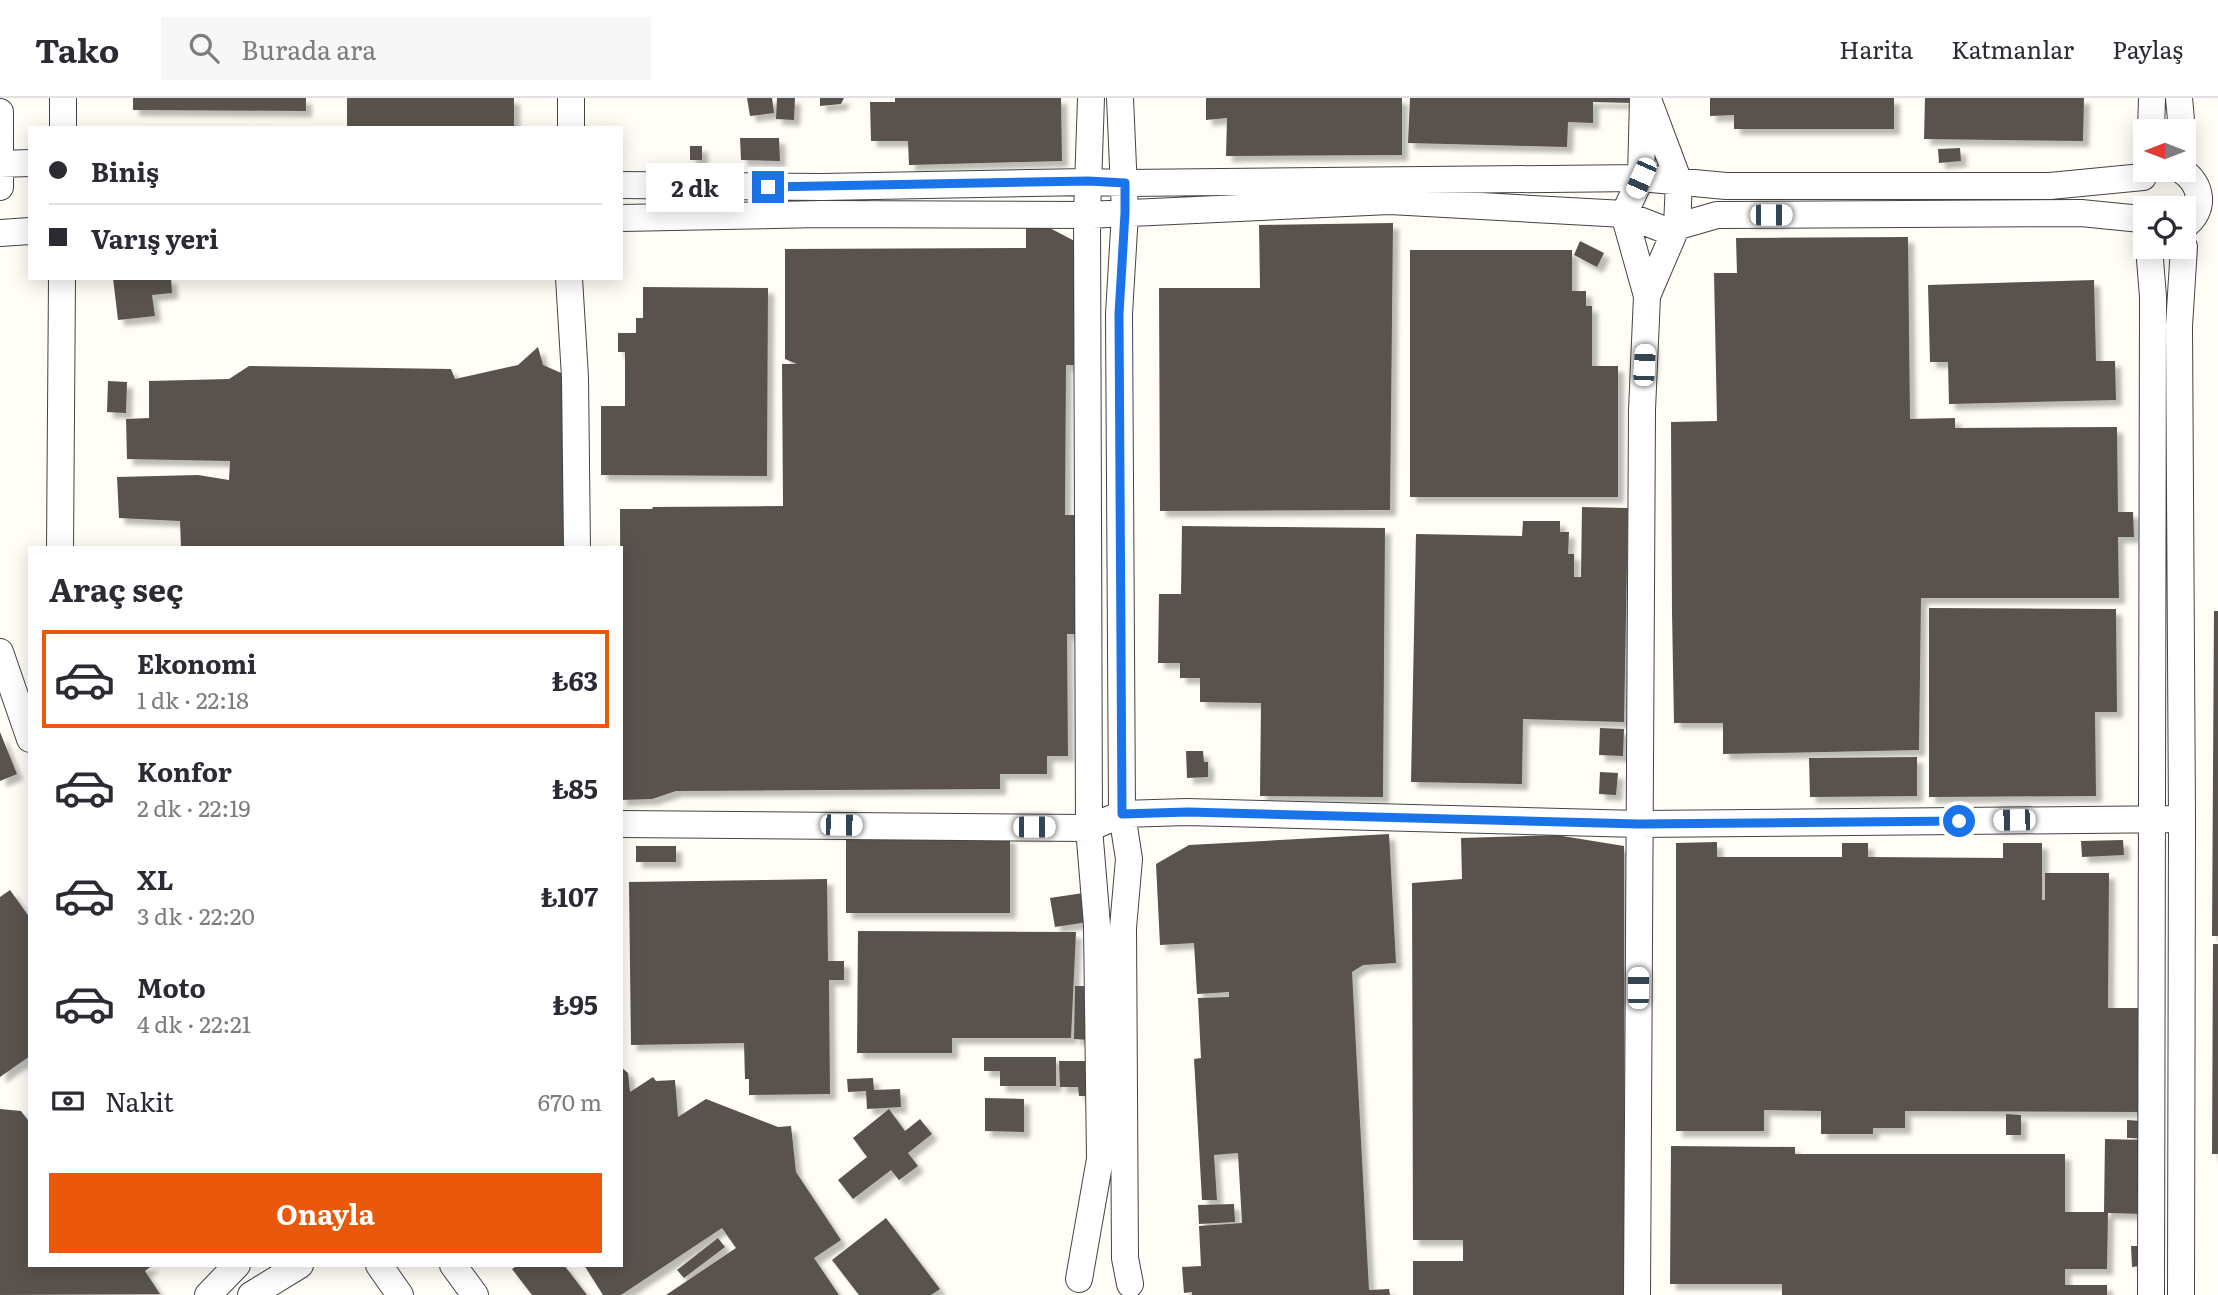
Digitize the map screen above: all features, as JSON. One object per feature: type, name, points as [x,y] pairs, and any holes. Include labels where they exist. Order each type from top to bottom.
[{"type":"street","points":[[63,98],[63,126]]},
{"type":"street","points":[[571,98],[571,126]]},
{"type":"street","points":[[1072,1289],[1100,1159],[1097,925],[1089,828],[1087,215],[1091,98]]},
{"type":"street","points":[[1120,98],[1125,183],[1119,314],[1122,814],[1129,859],[1123,942],[1125,1258],[1132,1289]]},
{"type":"street","points":[[1637,1295],[1642,410],[1647,296],[1624,214],[1641,178],[1645,98]]},
{"type":"street","points":[[1645,98],[1678,181],[1677,226],[1647,296]]},
{"type":"street","points":[[2151,119],[2152,98]]},
{"type":"street","points":[[2179,98],[2181,119]]},
{"type":"street","points":[[0,112],[0,187]]},
{"type":"street","points":[[0,164],[28,163]]},
{"type":"street","points":[[623,186],[823,187],[1088,181],[1125,183],[1641,178],[1727,186],[2050,186],[2133,174]]},
{"type":"street","points":[[2196,182],[2200,201],[2196,214]]},
{"type":"street","points":[[1880,186],[1880,214]]},
{"type":"street","points":[[821,214],[823,187]]},
{"type":"street","points":[[623,218],[821,214],[1087,215],[1390,201],[1624,214],[1665,230],[1717,215],[2081,213],[2133,220]]},
{"type":"street","points":[[2196,228],[2218,219]]},
{"type":"street","points":[[0,233],[28,231]]},
{"type":"street","points":[[2151,259],[2153,297],[2151,1295]]},
{"type":"street","points":[[2181,1295],[2179,326],[2183,259]]},
{"type":"street","points":[[60,546],[62,280]]},
{"type":"street","points":[[569,280],[575,377],[578,546]]},
{"type":"street","points":[[2152,447],[2179,447]]},
{"type":"street","points":[[0,652],[28,733]]},
{"type":"street","points":[[623,824],[1089,828],[1122,814],[1188,812],[1639,824],[2182,819]]},
{"type":"street","points":[[208,1295],[235,1267]]},
{"type":"street","points":[[251,1295],[297,1267]]},
{"type":"street","points":[[380,1267],[400,1295]]},
{"type":"street","points":[[454,1267],[475,1295]]},
{"type":"street","points":[[1072,1289],[1087,1273],[1109,1269],[1119,1274],[1132,1289]]},
{"type":"building","points":[[133,98],[306,98],[306,111],[133,110]]},
{"type":"building","points":[[347,98],[514,98],[514,126],[347,126]]},
{"type":"building","points":[[747,98],[772,98],[774,113],[750,116]]},
{"type":"building","points":[[777,98],[795,98],[794,120],[776,119]]},
{"type":"building","points":[[820,98],[844,98],[841,104],[820,106]]},
{"type":"building","points":[[895,98],[1061,98],[1062,161],[909,165],[908,141],[871,141],[870,102],[895,102]]},
{"type":"building","points":[[1206,98],[1402,98],[1402,155],[1226,156],[1227,118],[1206,120]]},
{"type":"building","points":[[1410,98],[1633,98],[1633,103],[1593,102],[1593,123],[1568,122],[1567,147],[1408,143]]},
{"type":"building","points":[[1710,98],[1894,98],[1894,129],[1734,129],[1734,115],[1710,116]]},
{"type":"building","points":[[1925,98],[2084,98],[2083,141],[1924,139]]},
{"type":"building","points":[[740,138],[779,138],[780,161],[741,160]]},
{"type":"building","points":[[690,146],[702,146],[702,160],[690,160]]},
{"type":"building","points":[[1960,148],[1961,161],[1939,163],[1938,149]]},
{"type":"building","points":[[1393,223],[1390,510],[1160,511],[1159,288],[1260,288],[1259,225]]},
{"type":"building","points":[[1026,224],[1042,224],[1088,248],[1089,365],[1066,365],[1065,515],[1094,515],[1094,634],[1067,634],[1068,756],[1047,756],[1047,774],[1000,774],[1000,789],[676,791],[652,799],[623,800],[623,546],[620,546],[620,509],[783,506],[782,364],[797,364],[785,359],[785,249],[1026,248]]},
{"type":"building","points":[[1908,237],[1910,419],[1955,418],[1955,428],[2117,427],[2118,512],[2133,512],[2134,537],[2118,537],[2119,598],[1921,598],[1919,750],[1723,754],[1723,723],[1674,723],[1671,422],[1717,421],[1714,273],[1737,273],[1736,238]]},
{"type":"building","points":[[1580,241],[1604,253],[1597,267],[1574,255]]},
{"type":"building","points":[[1410,250],[1572,250],[1572,291],[1586,291],[1586,306],[1592,306],[1592,366],[1618,366],[1618,497],[1410,497]]},
{"type":"building","points":[[113,280],[171,280],[172,293],[152,295],[155,316],[118,320]]},
{"type":"building","points":[[2094,280],[2096,361],[2115,361],[2116,400],[1949,404],[1948,362],[1930,362],[1928,285]]},
{"type":"building","points":[[643,287],[768,288],[767,476],[601,475],[601,406],[625,406],[625,352],[618,352],[618,333],[636,333],[636,318],[643,318]]},
{"type":"building","points":[[538,347],[543,365],[568,376],[570,546],[181,546],[180,521],[119,518],[117,477],[198,475],[229,480],[230,461],[127,459],[126,419],[149,418],[149,381],[229,379],[249,366],[451,369],[455,379],[518,365]]},
{"type":"building","points":[[108,381],[127,382],[126,413],[107,412]]},
{"type":"building","points":[[1582,507],[1628,508],[1624,722],[1523,719],[1522,784],[1411,782],[1416,534],[1522,536],[1523,521],[1560,521],[1560,532],[1569,532],[1568,554],[1574,554],[1574,577],[1581,577]]},
{"type":"building","points":[[1182,526],[1385,528],[1383,797],[1260,796],[1261,703],[1200,702],[1200,678],[1180,678],[1180,663],[1158,663],[1159,594],[1181,594]]},
{"type":"building","points":[[1929,608],[2116,609],[2117,712],[2095,712],[2096,796],[1929,797]]},
{"type":"building","points":[[2214,611],[2218,611],[2218,936],[2212,936]]},
{"type":"building","points":[[1600,728],[1624,729],[1623,756],[1599,755]]},
{"type":"building","points":[[0,732],[17,774],[0,781]]},
{"type":"building","points":[[1186,751],[1203,751],[1204,762],[1208,762],[1208,777],[1187,778]]},
{"type":"building","points":[[1917,757],[1917,796],[1810,797],[1809,758]]},
{"type":"building","points":[[1600,772],[1618,773],[1616,795],[1599,794]]},
{"type":"building","points":[[1389,834],[1396,963],[1363,965],[1352,972],[1369,1290],[1389,1289],[1390,1295],[1184,1293],[1182,1267],[1201,1266],[1199,1226],[1242,1223],[1238,1153],[1214,1155],[1217,1200],[1202,1200],[1194,1059],[1201,1058],[1198,998],[1229,997],[1229,992],[1197,994],[1194,943],[1160,945],[1156,864],[1189,845]]},
{"type":"building","points":[[1556,835],[1624,846],[1624,1295],[1413,1295],[1413,1261],[1463,1261],[1463,1240],[1413,1240],[1412,883],[1462,879],[1461,838]]},
{"type":"building","points":[[862,837],[1010,837],[1010,913],[846,913],[846,840],[862,840]]},
{"type":"building","points":[[2123,840],[2124,855],[2082,857],[2081,841]]},
{"type":"building","points":[[1717,842],[1717,857],[1842,857],[1842,843],[1868,843],[1868,857],[2003,858],[2003,843],[2042,843],[2042,900],[2045,900],[2045,873],[2109,873],[2108,1008],[2145,1008],[2145,1112],[1905,1111],[1905,1128],[1873,1128],[1873,1134],[1821,1134],[1821,1111],[1764,1110],[1764,1131],[1676,1131],[1676,843]]},
{"type":"building","points":[[636,846],[676,846],[676,862],[636,862]]},
{"type":"building","points":[[827,879],[828,961],[844,961],[844,980],[829,980],[830,1094],[749,1095],[749,1079],[745,1079],[744,1043],[631,1045],[629,882]]},
{"type":"building","points":[[10,890],[28,915],[28,1057],[0,1077],[0,897]]},
{"type":"building","points":[[1083,893],[1088,922],[1055,927],[1050,898]]},
{"type":"building","points":[[858,931],[1076,932],[1071,1038],[952,1038],[952,1053],[857,1053]]},
{"type":"building","points":[[2213,944],[2218,944],[2218,1154],[2212,1154]]},
{"type":"building","points":[[1075,986],[1091,986],[1090,1040],[1074,1039]]},
{"type":"building","points":[[984,1057],[1056,1057],[1056,1086],[1000,1086],[1000,1071],[984,1071]]},
{"type":"building","points":[[1059,1061],[1088,1061],[1088,1096],[1079,1096],[1078,1087],[1060,1087]]},
{"type":"building","points":[[623,1069],[628,1073],[630,1092],[653,1077],[656,1081],[675,1080],[678,1117],[706,1099],[778,1127],[791,1126],[796,1172],[841,1240],[814,1258],[839,1295],[666,1295],[736,1248],[722,1228],[621,1295],[603,1295],[585,1267],[623,1267]]},
{"type":"building","points":[[873,1078],[874,1090],[900,1089],[901,1107],[867,1109],[866,1091],[848,1092],[847,1079]]},
{"type":"building","points":[[985,1098],[1024,1099],[1024,1132],[985,1131]]},
{"type":"building","points":[[0,1109],[21,1111],[28,1120],[28,1267],[150,1267],[145,1271],[160,1294],[0,1295]]},
{"type":"building","points":[[889,1109],[905,1131],[920,1119],[932,1134],[908,1153],[918,1166],[899,1180],[891,1170],[853,1199],[838,1180],[867,1157],[853,1138]]},
{"type":"building","points":[[2006,1114],[2021,1115],[2021,1135],[2006,1135]]},
{"type":"building","points":[[2127,1120],[2143,1121],[2143,1138],[2127,1138]]},
{"type":"building","points":[[2105,1139],[2145,1140],[2144,1214],[2108,1213],[2107,1269],[2065,1269],[2065,1285],[2107,1285],[2107,1295],[1782,1295],[1782,1284],[1670,1284],[1671,1146],[1795,1147],[1795,1154],[2065,1154],[2065,1212],[2104,1212]]},
{"type":"building","points":[[1234,1204],[1235,1222],[1199,1224],[1198,1205]]},
{"type":"building","points":[[886,1218],[940,1289],[931,1295],[859,1295],[832,1260]]},
{"type":"building","points":[[718,1238],[725,1247],[684,1278],[677,1270]]},
{"type":"building","points":[[2131,1246],[2140,1246],[2140,1266],[2132,1267]]},
{"type":"building","points":[[566,1267],[587,1295],[532,1295],[512,1269]]},
{"type":"route","points":[[768,187],[1088,181],[1125,183],[1119,314],[1122,814],[1188,812],[1639,824],[1959,821]]}]
